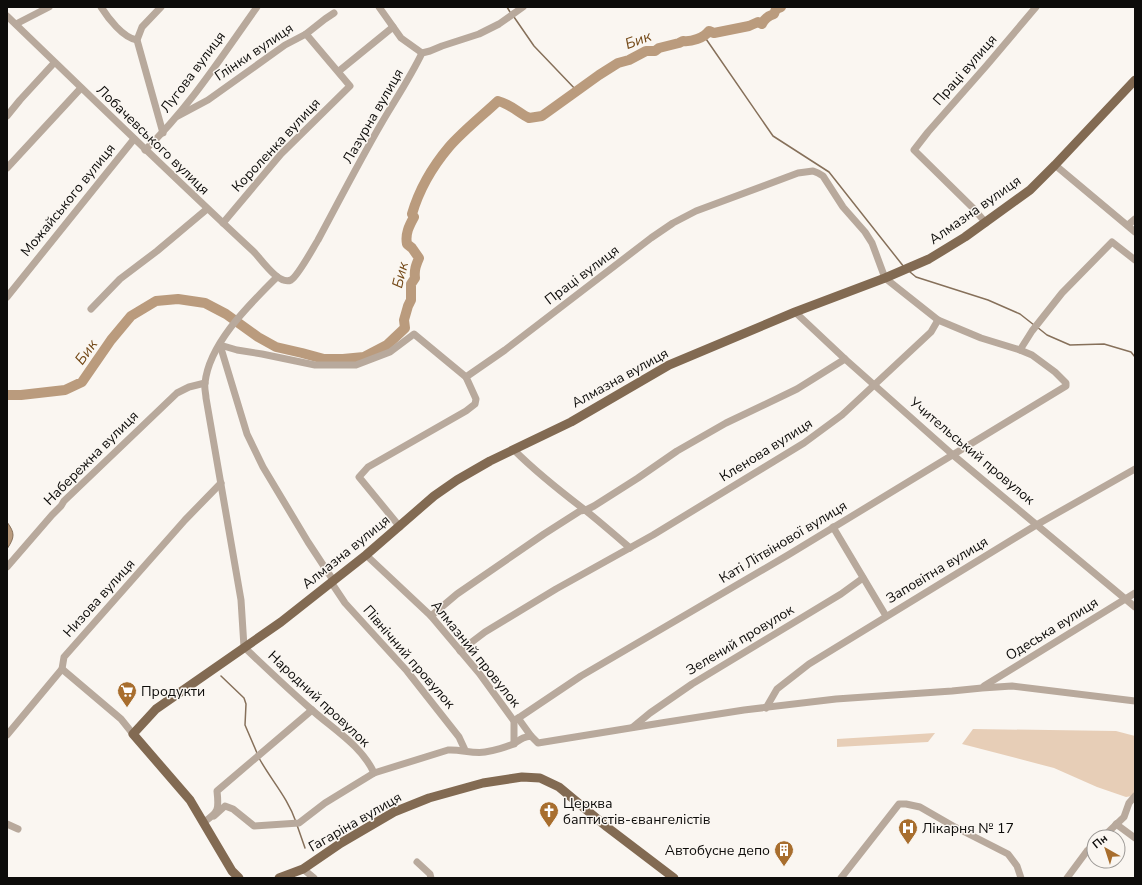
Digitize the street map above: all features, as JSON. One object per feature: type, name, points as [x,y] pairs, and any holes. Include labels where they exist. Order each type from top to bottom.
[{"type":"main road","name":"Алмазна вулиця","points":[[133,734],[156,709],[281,622],[400,527],[434,496],[457,480],[490,461],[571,422],[669,365],[795,312],[899,272],[929,259],[966,237],[1030,190],[1135,80]]},
{"type":"main road","points":[[133,734],[190,800],[232,871],[239,878]]},
{"type":"main road","name":"Гагаріна вулиця","points":[[279,878],[303,869],[341,843],[394,812],[429,798],[483,784],[528,778],[540,778],[559,787],[671,877]]},
{"type":"street","points":[[16,24],[49,7]]},
{"type":"street","points":[[101,7],[124,35],[131,39],[137,40]]},
{"type":"street","points":[[161,7],[142,27],[137,40],[163,133]]},
{"type":"street","name":"Лугова вулиця","points":[[145,150],[178,116],[257,7]]},
{"type":"street","points":[[379,7],[401,38],[422,53],[479,34],[499,24],[522,7]]},
{"type":"street","name":"Праці вулиця","points":[[986,223],[914,150],[1036,7]]},
{"type":"street","points":[[306,34],[334,13]]},
{"type":"street","name":"Лобачевського вулиця","points":[[7,16],[206,209],[256,254],[280,279]]},
{"type":"street","points":[[339,71],[393,27]]},
{"type":"street","name":"Глінки вулиця","points":[[178,116],[208,100],[285,45],[306,34],[339,71],[350,86]]},
{"type":"street","name":"Лазурна вулиця","points":[[205,383],[214,353],[244,311],[280,279],[290,281],[310,254],[382,124],[413,73],[422,53]]},
{"type":"street","points":[[7,116],[54,63]]},
{"type":"street","name":"Короленка вулиця","points":[[223,224],[281,154],[350,86]]},
{"type":"street","points":[[7,168],[81,88]]},
{"type":"street","name":"Можайського вулиця","points":[[7,297],[134,139]]},
{"type":"street","points":[[1055,165],[1135,232]]},
{"type":"street","name":"Праці вулиця","points":[[466,377],[505,350],[652,238],[674,223],[696,210],[798,173],[813,171],[818,172],[823,176],[843,207],[865,232],[872,243],[885,278]]},
{"type":"street","points":[[91,309],[120,279],[206,209]]},
{"type":"street","points":[[1128,225],[1135,219]]},
{"type":"street","points":[[885,278],[938,320],[981,338],[1020,350],[1032,331],[1062,293],[1112,242],[1135,260]]},
{"type":"street","name":"Учительський провулок","points":[[795,312],[845,359],[953,455],[1038,524],[1135,607]]},
{"type":"street","name":"Кленова вулиця","points":[[460,651],[485,632],[556,589],[630,548],[804,443],[842,415],[931,332],[938,320]]},
{"type":"street","points":[[220,345],[237,350],[315,365],[356,365],[390,352],[414,334],[466,377],[476,399],[476,404],[446,423],[368,467],[359,478],[400,527]]},
{"type":"street","name":"Північний провулок","points":[[220,345],[247,434],[263,466],[308,542],[345,603],[407,671],[459,737],[465,750]]},
{"type":"street","name":"Каті Літвінової вулиця","points":[[516,720],[581,676],[788,556],[833,527],[1066,386],[1066,384],[1042,362],[1020,350]]},
{"type":"street","points":[[431,616],[457,594],[580,511],[586,510],[638,478],[677,451],[726,423],[797,389],[845,359]]},
{"type":"street","points":[[205,383],[206,398],[241,600],[244,647]]},
{"type":"street","name":"Набережна вулиця","points":[[7,567],[64,501],[163,406],[177,394],[189,387],[205,383]]},
{"type":"street","points":[[514,450],[534,470],[560,492],[586,510],[630,548]]},
{"type":"street","name":"Заповітна вулиця","points":[[766,708],[777,689],[808,664],[1038,524],[1135,469]]},
{"type":"street","name":"Низова вулиця","points":[[7,735],[62,669],[64,657],[185,520],[221,483]]},
{"type":"street","points":[[833,527],[886,616]]},
{"type":"street","name":"Алмазний провулок","points":[[366,555],[431,616],[516,720],[514,744]]},
{"type":"street","name":"Зелений провулок","points":[[633,728],[650,713],[692,684],[863,578]]},
{"type":"street","name":"Одеська вулиця","points":[[982,688],[1135,593]]},
{"type":"street","name":"Народний провулок","points":[[244,647],[312,710],[344,737],[369,762],[374,773]]},
{"type":"street","points":[[62,669],[121,719],[133,734]]},
{"type":"street","points":[[516,720],[538,743],[766,708],[836,699],[982,688],[1012,686],[1135,701]]},
{"type":"street","points":[[214,816],[218,810],[219,803],[217,791],[312,710]]},
{"type":"street","points":[[204,822],[214,816],[225,806],[233,809],[254,826],[295,823],[374,773],[448,750],[458,749],[484,752],[514,744],[521,738],[531,736]]},
{"type":"street","points":[[1111,829],[1124,817],[1129,803],[1135,796]]},
{"type":"street","points":[[841,878],[899,804],[906,804],[920,807],[953,826],[1008,854],[1017,866],[1021,878]]},
{"type":"street","points":[[7,824],[18,829]]},
{"type":"street","points":[[1116,824],[1135,838]]},
{"type":"street","points":[[1067,878],[1086,852]]},
{"type":"street","points":[[418,862],[430,874],[431,878]]},
{"type":"street","points":[[303,869],[314,878]]},
{"type":"shaded area","points":[[7,522],[12,529],[13,538],[7,549]]},
{"type":"shaded area","points":[[973,729],[1116,731],[1135,736],[1135,791],[1132,796],[1126,797],[1097,787],[1054,768],[962,744]]},
{"type":"shaded area","points":[[935,733],[928,742],[837,747],[837,739]]},
{"type":"waterway","points":[[507,7],[510,12]]},
{"type":"waterway","name":"Бик","points":[[7,395],[21,395],[65,390],[82,382],[111,340],[131,316],[156,301],[178,299],[205,303],[226,314],[258,337],[276,347],[324,359],[364,357],[387,345],[405,328],[404,320],[411,300],[411,284],[415,278],[419,258],[407,244],[407,233],[414,217],[412,214],[415,205],[423,187],[437,162],[449,147],[466,129],[498,101],[510,106],[529,118],[542,116],[618,63],[629,60],[646,51],[655,51],[659,48],[683,41],[697,39],[704,36],[709,31],[714,33],[749,26],[758,22],[762,24],[766,18],[774,14],[776,9],[781,7]]},
{"type":"waterway","points":[[514,17],[534,46],[577,91]]},
{"type":"waterway","points":[[704,36],[773,136],[829,172],[904,267]]},
{"type":"waterway","points":[[910,272],[916,277],[988,300],[1020,314],[1034,325]]},
{"type":"waterway","points":[[1037,327],[1047,335],[1070,345],[1104,344],[1131,352],[1135,357]]},
{"type":"waterway","points":[[221,676],[244,698],[246,704],[245,725],[257,753]]},
{"type":"waterway","points":[[259,758],[289,805],[296,822]]},
{"type":"waterway","points":[[297,825],[305,848]]},
{"type":"place","name":"Продукти","points":[[127,708]]},
{"type":"place","name":"Церква баптистів-євангелістів","points":[[549,828]]},
{"type":"place","name":"Лікарня № 17","points":[[908,845]]},
{"type":"place","name":"Автобусне депо","points":[[784,867]]}]
